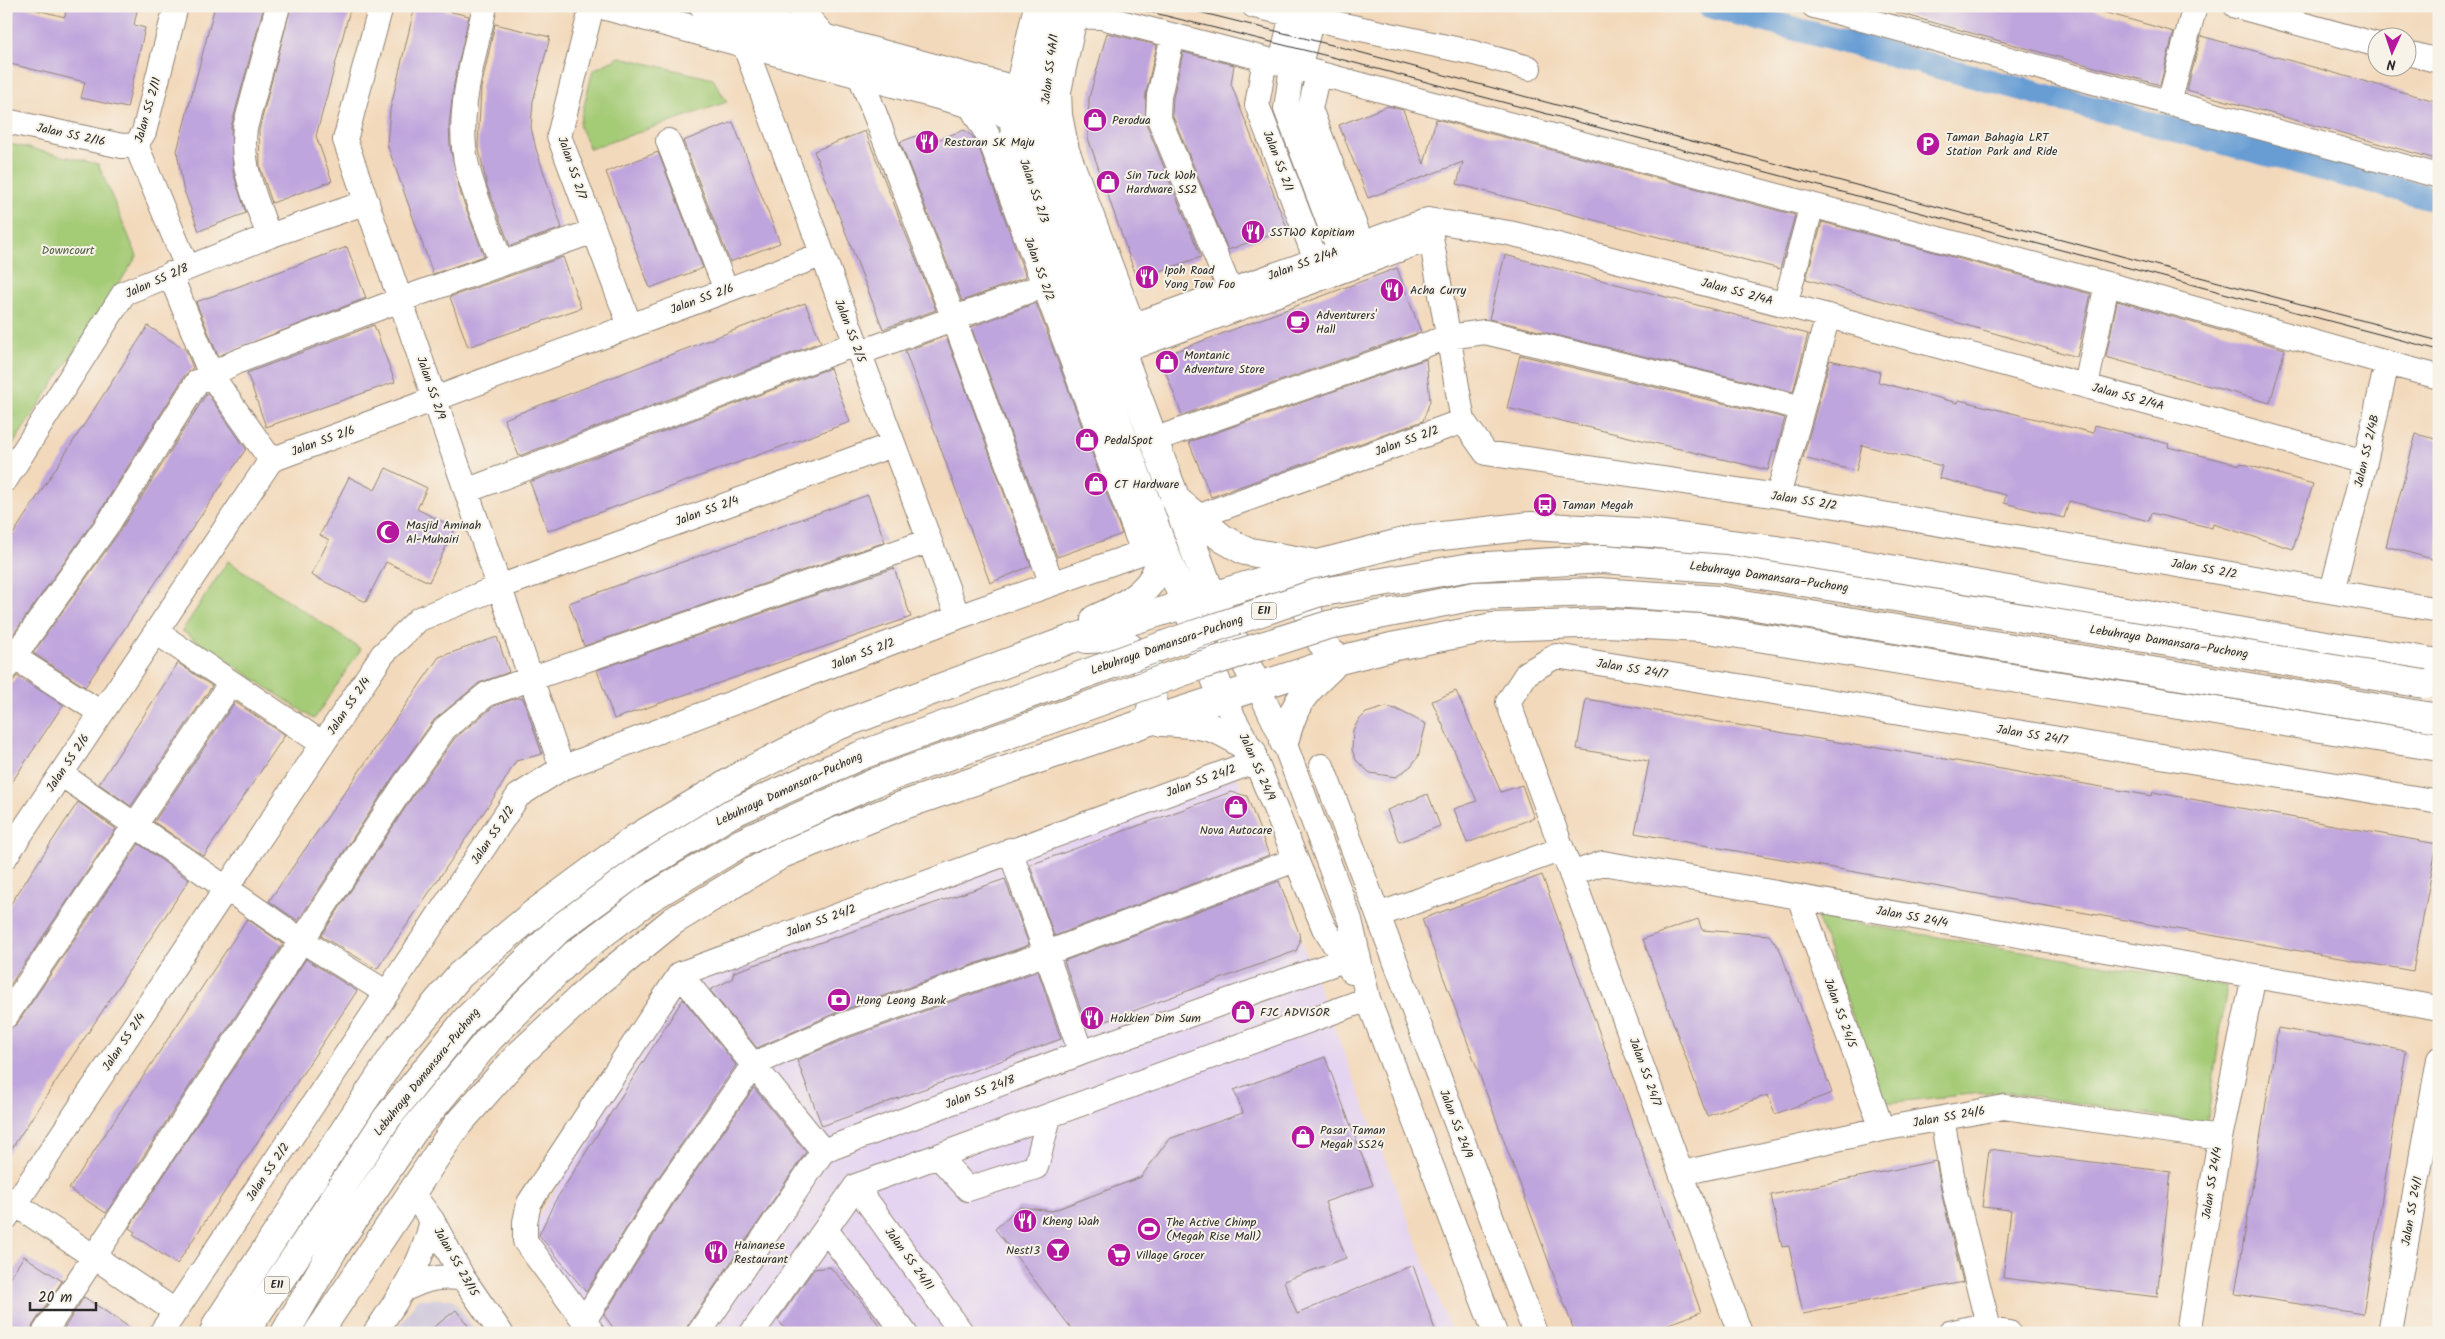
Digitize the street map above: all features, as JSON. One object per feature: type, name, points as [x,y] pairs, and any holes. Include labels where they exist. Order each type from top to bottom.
[{"type":"main road","points":[[606,6],[969,103],[1020,103]]},
{"type":"main road","points":[[704,6],[826,38],[1020,103],[1043,131]]},
{"type":"main road","name":"Jalan SS 4A/1","points":[[1043,131],[1050,62],[1058,11]]},
{"type":"main road","name":"Jalan SS 4A/1","points":[[1020,103],[1058,11]]},
{"type":"main road","points":[[1020,103],[1050,62]]},
{"type":"main road","name":"Jalan SS 2/3","points":[[1020,103],[1015,134],[1152,547],[1185,606],[1223,698]]},
{"type":"main road","name":"Jalan SS 2/3","points":[[1043,131],[1049,155],[1123,336],[1153,440],[1212,597],[1258,687]]},
{"type":"main road","points":[[1174,498],[1222,538],[1246,551],[1318,564]]},
{"type":"main road","points":[[214,1333],[217,1324],[400,1046],[460,975],[532,916],[636,838],[749,771],[834,727],[1070,638],[1185,606],[1318,564],[1415,539],[1531,526],[1650,533],[1812,555],[2222,628],[2434,678]]},
{"type":"main road","points":[[1070,638],[1088,622],[1120,608],[1146,588],[1157,568],[1152,547]]},
{"type":"main road","name":"Lebuhraya Damansara–Puchong","points":[[244,1333],[387,1118],[466,1020],[560,928],[642,868],[730,814],[859,756],[1184,638],[1317,593],[1471,567],[1603,559],[1725,568],[2434,678]]},
{"type":"main road","points":[[1318,564],[1312,575],[1307,598],[1310,622],[1322,644],[1340,660]]},
{"type":"main road","name":"E11","points":[[285,1333],[333,1250],[414,1130],[490,1038],[574,955],[650,898],[741,843],[876,782],[1199,666],[1328,625],[1474,596],[1599,592],[1718,600],[2430,717]]},
{"type":"main road","points":[[318,1333],[457,1125],[518,1056],[592,987],[674,921],[782,854],[901,806],[1147,722],[1340,660],[1391,647],[1494,627],[1607,623],[1702,628],[2439,747]]},
{"type":"main road","points":[[1070,638],[1108,639],[1120,642],[1139,656],[1146,666],[1154,688],[1152,711],[1147,722]]},
{"type":"main road","points":[[1284,742],[1292,713],[1305,691],[1340,660]]},
{"type":"main road","points":[[1147,722],[1190,723],[1213,728],[1230,735],[1254,757]]},
{"type":"street","name":"Jalan SS 2/11","points":[[176,6],[144,132],[136,145],[211,375],[270,460]]},
{"type":"street","points":[[269,236],[247,176],[242,148],[244,128],[278,6]]},
{"type":"street","name":"Jalan SS 2/9","points":[[381,6],[345,140],[562,768]]},
{"type":"street","points":[[485,6],[466,94],[463,133],[467,166],[502,264]]},
{"type":"street","name":"Jalan SS 2/7","points":[[592,6],[559,136],[630,326]]},
{"type":"street","points":[[798,6],[826,38]]},
{"type":"street","points":[[1254,6],[1474,52],[1529,68]]},
{"type":"street","points":[[2170,103],[2195,6]]},
{"type":"street","points":[[2236,6],[2368,42]]},
{"type":"street","points":[[1824,8],[2439,176]]},
{"type":"street","points":[[1463,421],[1429,229],[1123,336],[1069,158],[1060,115],[1058,11],[1101,17],[1291,66],[2107,284],[2439,377]]},
{"type":"street","points":[[1302,16],[1291,66],[1310,109],[1362,244]]},
{"type":"street","points":[[1173,36],[1159,96],[1158,116],[1230,290]]},
{"type":"street","name":"Jalan SS 2/5","points":[[744,44],[821,255],[958,617]]},
{"type":"street","points":[[2418,56],[2439,61]]},
{"type":"street","name":"Jalan SS 2/1","points":[[1291,66],[1286,109],[1340,252]]},
{"type":"street","name":"Jalan SS 2/1","points":[[1291,66],[1257,105],[1316,260]]},
{"type":"street","points":[[859,73],[954,319],[1052,584]]},
{"type":"street","name":"Jalan SS 2/2","points":[[161,1333],[518,796],[562,768],[958,617],[1152,547],[1044,286],[990,139],[969,103]]},
{"type":"street","name":"Jalan SS 2/16","points":[[6,121],[122,146],[136,145]]},
{"type":"street","points":[[668,140],[726,290]]},
{"type":"street","name":"Jalan SS 2/8","points":[[6,479],[124,293],[178,270],[366,202]]},
{"type":"street","points":[[1786,305],[1812,205]]},
{"type":"street","name":"Jalan SS 2/4A","points":[[1123,336],[1230,290],[1362,244],[1429,229],[1509,233],[1828,316],[2365,462]]},
{"type":"street","points":[[101,713],[9,659],[110,521],[197,382],[236,362],[400,300],[594,232]]},
{"type":"street","name":"Jalan SS 2/6","points":[[6,856],[270,460],[821,255]]},
{"type":"street","points":[[2086,386],[2107,284]]},
{"type":"street","points":[[466,491],[857,349],[954,319],[1044,286]]},
{"type":"street","points":[[1778,496],[1828,316]]},
{"type":"street","points":[[1153,440],[1448,337],[1485,332],[1802,408]]},
{"type":"street","name":"Jalan SS 2/4B","points":[[2332,591],[2365,462],[2387,363]]},
{"type":"street","name":"Jalan SS 2/2","points":[[1197,517],[1463,421],[1486,453],[1778,496],[2439,610]]},
{"type":"street","name":"Jalan SS 2/4","points":[[9,1207],[227,888],[383,654],[419,619],[499,587],[892,445]]},
{"type":"street","points":[[44,1333],[301,940],[404,785],[445,728],[488,694],[928,541]]},
{"type":"street","points":[[156,632],[323,744]]},
{"type":"street","name":"Jalan SS 24/7","points":[[1740,1333],[1508,702],[1527,673],[1556,656],[2439,802]]},
{"type":"street","points":[[6,1016],[231,683]]},
{"type":"street","name":"Jalan SS 24/9","points":[[1258,687],[1284,742],[1350,920],[1368,999],[1495,1333]]},
{"type":"street","name":"Jalan SS 24/9","points":[[1223,698],[1254,757],[1324,928],[1368,999]]},
{"type":"street","name":"Jalan SS 24/2","points":[[680,974],[1254,757]]},
{"type":"street","name":"Jalan SS 24/9","points":[[1322,766],[1535,1333]]},
{"type":"street","points":[[61,774],[301,940],[387,993]]},
{"type":"street","points":[[1378,915],[1562,849]]},
{"type":"street","points":[[1010,850],[1081,1053]]},
{"type":"street","points":[[699,1333],[823,1151],[754,1064],[680,974],[529,1203],[525,1222],[525,1241],[589,1327],[666,1190],[754,1064],[840,1026],[1047,954],[1295,860]]},
{"type":"street","name":"Jalan SS 24/4","points":[[1571,874],[1603,863],[2439,1008]]},
{"type":"street","name":"Jalan SS 24/5","points":[[1799,897],[1882,1129]]},
{"type":"street","name":"Jalan SS 24/8","points":[[823,1151],[1081,1053],[1344,960]]},
{"type":"street","name":"Jalan SS 24/4","points":[[2188,1333],[2220,1138],[2254,976]]},
{"type":"street","points":[[762,1328],[856,1186],[1368,999]]},
{"type":"street","name":"Jalan SS 24/1","points":[[2390,1333],[2439,1059]]},
{"type":"street","name":"Jalan SS 24/6","points":[[1682,1173],[1882,1129],[2004,1107],[2220,1138]]},
{"type":"street","points":[[938,1156],[968,1189],[1036,1167],[1049,1117]]},
{"type":"street","points":[[1942,1119],[1956,1196],[1996,1332],[1971,1328],[1950,1333]]},
{"type":"street","name":"Jalan SS 24/11","points":[[856,1186],[962,1333]]},
{"type":"street","name":"Jalan SS 23/15","points":[[411,1192],[432,1220],[463,1278],[501,1333]]},
{"type":"street","points":[[9,1207],[94,1256],[175,1311]]},
{"type":"street","points":[[375,1333],[405,1289],[424,1249],[432,1220]]},
{"type":"street","points":[[826,1230],[905,1333]]},
{"type":"street","points":[[405,1289],[438,1276],[463,1278]]},
{"type":"shaded area","points":[[1237,776],[1452,1333],[604,1333],[535,1243],[534,1224],[685,982]]},
{"type":"shaded area","points":[[418,1299],[452,1299],[478,1333],[395,1333]]},
{"type":"green space","points":[[620,57],[713,79],[727,102],[590,149],[579,126],[593,70]]},
{"type":"green space","name":"Downcourt","points":[[6,143],[98,164],[137,256],[6,455]]},
{"type":"green space","points":[[228,561],[361,649],[314,719],[182,631]]},
{"type":"green space","points":[[1817,917],[2227,985],[2207,1124],[2001,1091],[1884,1103]]},
{"type":"building","points":[[6,6],[21,6],[65,17],[66,6],[138,6],[134,25],[145,28],[127,108],[81,98],[85,82],[6,63]]},
{"type":"building","points":[[215,6],[264,6],[231,127],[233,172],[246,213],[199,231],[183,188],[177,151]]},
{"type":"building","points":[[291,6],[351,6],[316,136],[332,181],[272,203],[260,167],[259,130]]},
{"type":"building","points":[[415,6],[427,6],[469,16],[454,84],[449,125],[450,147],[461,195],[484,256],[433,274],[387,144],[390,110]]},
{"type":"building","points":[[1895,6],[2082,6],[2174,32],[2160,85],[1895,12]]},
{"type":"building","points":[[495,24],[550,37],[533,101],[531,127],[536,149],[562,228],[510,246],[487,186],[478,145],[481,88]]},
{"type":"building","points":[[1107,33],[1157,45],[1146,93],[1145,121],[1201,257],[1137,279],[1088,138],[1089,98]]},
{"type":"building","points":[[2201,36],[2439,102],[2439,160],[2187,90]]},
{"type":"building","points":[[1183,52],[1234,65],[1231,84],[1287,228],[1228,250],[1172,114],[1173,98]]},
{"type":"building","points":[[1388,106],[1403,110],[1424,164],[1436,119],[1795,215],[1780,269],[1457,184],[1463,162],[1368,198],[1339,125]]},
{"type":"building","points":[[733,122],[780,243],[730,262],[683,141]]},
{"type":"building","points":[[964,130],[972,136],[978,145],[1026,277],[962,301],[900,142],[927,132],[932,142]]},
{"type":"building","points":[[865,131],[936,310],[883,329],[814,151]]},
{"type":"building","points":[[658,152],[703,268],[650,288],[606,172]]},
{"type":"building","points":[[1822,222],[2091,294],[2077,357],[1806,279]]},
{"type":"building","points":[[347,247],[366,298],[218,356],[196,302]]},
{"type":"building","points":[[1505,255],[1808,334],[1793,392],[1489,319]]},
{"type":"building","points":[[563,257],[581,308],[468,347],[450,297]]},
{"type":"building","points":[[1397,268],[1421,332],[1182,415],[1160,357]]},
{"type":"building","points":[[2117,301],[2285,349],[2270,403],[2106,357]]},
{"type":"building","points":[[805,303],[821,342],[519,456],[504,419]]},
{"type":"building","points":[[1036,303],[1122,534],[1057,557],[971,327]]},
{"type":"building","points":[[374,325],[395,382],[266,427],[247,373]]},
{"type":"building","points":[[148,326],[186,350],[193,368],[185,375],[99,513],[10,639],[6,638],[6,545]]},
{"type":"building","points":[[946,336],[1031,566],[990,583],[905,351]]},
{"type":"building","points":[[1520,355],[1785,418],[1776,452],[1773,451],[1768,470],[1507,408]]},
{"type":"building","points":[[1426,359],[1430,401],[1423,421],[1211,497],[1189,442]]},
{"type":"building","points":[[1830,360],[1880,372],[1878,382],[1958,403],[1959,400],[2093,433],[2095,425],[2169,444],[2168,447],[2240,465],[2241,463],[2313,484],[2293,549],[2213,524],[2212,528],[2151,513],[2149,521],[2069,501],[2064,518],[2004,503],[2006,495],[1939,478],[1942,466],[1862,445],[1856,471],[1803,458]]},
{"type":"building","points":[[830,368],[850,422],[548,531],[530,482]]},
{"type":"building","points":[[207,393],[246,449],[85,687],[33,653],[122,528]]},
{"type":"building","points":[[2416,434],[2439,440],[2439,561],[2386,546]]},
{"type":"building","name":"Masjid Aminah Al-Muhairi","points":[[386,468],[427,488],[417,509],[455,528],[429,582],[386,562],[366,602],[311,575],[329,540],[320,535],[349,477],[375,490]]},
{"type":"building","points":[[868,495],[885,542],[584,646],[569,603]]},
{"type":"building","points":[[894,568],[911,617],[614,719],[597,670]]},
{"type":"building","points":[[497,637],[509,672],[479,683],[434,720],[393,777],[298,921],[269,901],[439,657]]},
{"type":"building","points":[[178,663],[212,686],[131,806],[99,784]]},
{"type":"building","points":[[17,676],[63,705],[6,791],[6,690]]},
{"type":"building","points":[[1456,691],[1501,792],[1522,785],[1534,818],[1467,843],[1454,809],[1477,801],[1432,701]]},
{"type":"building","points":[[517,698],[523,698],[542,754],[516,761],[499,790],[377,969],[321,936],[415,793],[455,738],[494,706]]},
{"type":"building","points":[[1586,699],[1872,748],[1872,746],[2152,796],[2153,792],[2437,844],[2413,971],[1635,833],[1649,761],[1577,749]]},
{"type":"building","points":[[235,702],[285,735],[204,856],[154,822]]},
{"type":"building","points":[[1386,707],[1396,709],[1426,724],[1418,757],[1411,766],[1396,777],[1370,773],[1356,760],[1352,750],[1353,730],[1358,721],[1366,713]]},
{"type":"building","points":[[1231,792],[1247,796],[1269,855],[1054,936],[1030,865]]},
{"type":"building","points":[[1428,794],[1440,826],[1399,842],[1387,810]]},
{"type":"building","points":[[78,802],[116,829],[6,991],[6,911]]},
{"type":"building","points":[[139,844],[189,880],[6,1157],[6,1030],[17,1024]]},
{"type":"building","points":[[1542,875],[1701,1312],[1644,1333],[1575,1333],[1422,919]]},
{"type":"building","points":[[1005,879],[1029,945],[835,1013],[757,1048],[710,990],[732,979],[734,972]]},
{"type":"building","points":[[1279,881],[1299,933],[1300,942],[1296,951],[1087,1028],[1064,961]]},
{"type":"building","points":[[247,919],[283,944],[106,1213],[69,1189]]},
{"type":"building","points":[[1698,919],[1702,930],[1769,935],[1780,950],[1832,1093],[1775,1114],[1768,1095],[1707,1116],[1643,939]]},
{"type":"building","points":[[306,959],[357,991],[177,1264],[133,1235],[135,1232],[129,1228]]},
{"type":"building","points":[[1038,971],[1061,1039],[822,1126],[797,1060],[845,1039]]},
{"type":"building","points":[[683,999],[736,1065],[655,1182],[586,1292],[539,1235],[554,1203]]},
{"type":"building","points":[[2278,1028],[2406,1051],[2363,1314],[2235,1294]]},
{"type":"building","points":[[1325,1057],[1373,1185],[1325,1202],[1346,1258],[1284,1281],[1297,1314],[1413,1265],[1436,1333],[1075,1333],[995,1229],[1019,1207],[1052,1211],[1141,1177],[1169,1139],[1243,1113],[1234,1090]]},
{"type":"building","points":[[754,1088],[806,1152],[688,1325],[685,1333],[617,1333],[604,1315],[677,1198]]},
{"type":"building","points":[[1989,1149],[2171,1172],[2157,1297],[2003,1278],[2011,1210],[1982,1207]]},
{"type":"building","points":[[1936,1161],[1943,1200],[1963,1282],[1803,1314],[1789,1246],[1782,1247],[1771,1195]]},
{"type":"building","points":[[24,1256],[62,1281],[33,1325],[30,1333],[6,1333],[6,1283]]},
{"type":"building","points":[[830,1267],[863,1303],[885,1333],[788,1333],[778,1320],[814,1269]]},
{"type":"building","points":[[84,1297],[138,1333],[61,1333]]},
{"type":"building","points":[[456,1310],[474,1333],[426,1333]]},
{"type":"waterway","points":[[1709,6],[2439,200]]},
{"type":"tram line","points":[[1126,6],[1336,58],[2439,350]]},
{"type":"tram line","points":[[1175,6],[1340,47],[2439,341]]},
{"type":"place","name":"Perodua","points":[[1095,120]]},
{"type":"place","name":"Restoran SK Maju","points":[[927,142]]},
{"type":"place","name":"Taman Bahagia LRT Station Park and Ride","points":[[1928,144]]},
{"type":"place","name":"Sin Tuck Woh Hardware SS2","points":[[1108,182]]},
{"type":"place","name":"SSTWO Kopitiam","points":[[1253,232]]},
{"type":"place","name":"Ipoh Road Yong Tow Foo","points":[[1147,277]]},
{"type":"place","name":"Acha Curry","points":[[1392,290]]},
{"type":"place","name":"Adventurers' Hall","points":[[1298,322]]},
{"type":"place","name":"Montanic Adventure Store","points":[[1167,362]]},
{"type":"place","name":"PedalSpot","points":[[1087,440]]},
{"type":"place","name":"CT Hardware","points":[[1096,484]]},
{"type":"place","name":"Taman Megah","points":[[1545,505]]},
{"type":"place","name":"Masjid Aminah Al-Muhairi","points":[[388,532]]},
{"type":"place","name":"Nova Autocare","points":[[1236,807]]},
{"type":"place","name":"Hong Leong Bank","points":[[839,1000]]},
{"type":"place","name":"FJC ADVISOR","points":[[1243,1012]]},
{"type":"place","name":"Hokkien Dim Sum","points":[[1092,1018]]},
{"type":"place","name":"Pasar Taman Megah SS24","points":[[1303,1137]]},
{"type":"place","name":"Kheng Wah","points":[[1025,1221]]},
{"type":"place","name":"The Active Chimp (Megah Rise Mall)","points":[[1149,1229]]},
{"type":"place","name":"Nest13","points":[[1058,1250]]},
{"type":"place","name":"Hainanese Restaurant","points":[[716,1252]]},
{"type":"place","name":"Village Grocer","points":[[1119,1255]]}]
